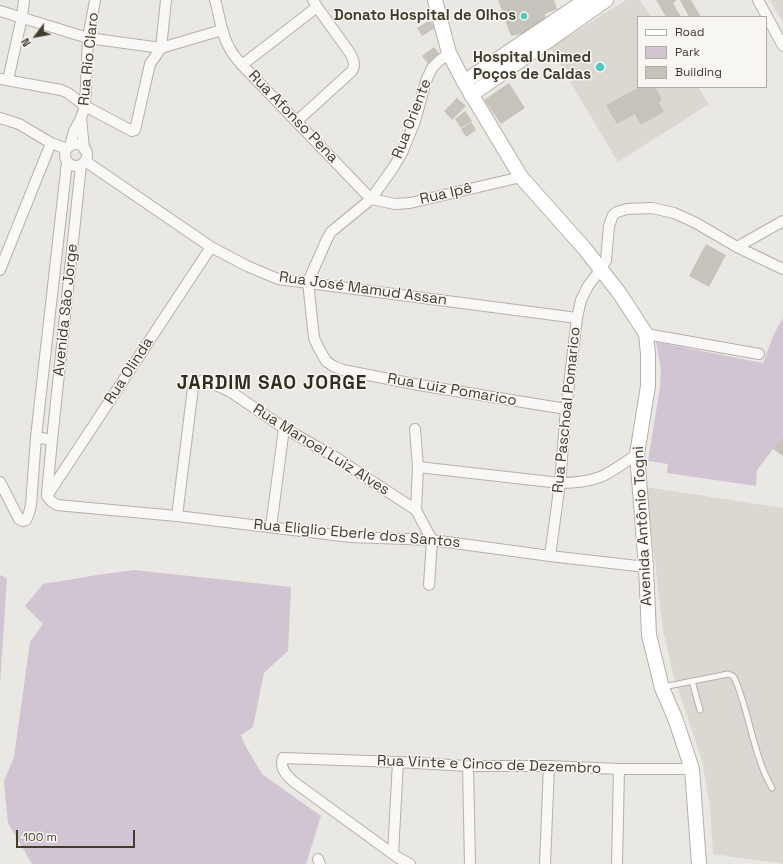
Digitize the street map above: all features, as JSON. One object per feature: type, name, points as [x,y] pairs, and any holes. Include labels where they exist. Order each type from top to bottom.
[{"type":"street","points":[[24,0],[22,17],[4,80],[61,90],[68,93],[85,106],[132,131],[136,129],[150,64],[161,48],[166,0]]},
{"type":"street","name":"Rua Rio Claro","points":[[81,118],[85,106],[88,38],[95,0]]},
{"type":"street","name":"Rua Afonso Pena","points":[[215,0],[220,15],[222,30],[230,49],[242,65],[371,199]]},
{"type":"street","name":"Avenida Antônio Togni","points":[[435,0],[449,53],[471,95],[521,177],[601,269],[620,294],[646,334],[648,354],[648,386],[637,454],[646,567],[649,635],[662,688],[675,718],[692,769],[700,864]]},
{"type":"street","points":[[471,95],[554,30],[586,0]]},
{"type":"street","points":[[464,82],[606,0]]},
{"type":"street","points":[[758,0],[767,16]]},
{"type":"street","points":[[242,65],[315,3],[350,53],[354,66],[352,71],[297,121]]},
{"type":"street","points":[[0,11],[88,38],[161,48],[222,30]]},
{"type":"street","points":[[767,17],[783,46]]},
{"type":"street","name":"Rua Oriente","points":[[308,282],[331,232],[371,199],[393,168],[402,153],[415,121],[426,81],[432,68],[439,60],[449,53]]},
{"type":"street","points":[[0,118],[19,124],[51,143],[68,148],[76,145],[84,149]]},
{"type":"street","name":"Avenida São Jorge","points":[[0,482],[19,519],[23,521],[27,520],[31,506],[36,437],[67,162],[65,154],[81,118]]},
{"type":"street","name":"Avenida São Jorge","points":[[47,496],[83,163],[86,155],[81,118]]},
{"type":"street","points":[[0,270],[51,143]]},
{"type":"street","points":[[67,162],[73,166],[83,163]]},
{"type":"street","name":"Rua José Mamud Assan","points":[[83,163],[211,247],[247,266],[278,279],[577,318]]},
{"type":"street","name":"Rua Ipê","points":[[371,199],[395,204],[410,202],[521,177]]},
{"type":"street","name":"Rua Paschoal Pomarico","points":[[550,556],[560,483],[566,409],[577,318],[581,300],[588,286],[606,260],[609,226],[612,216],[617,212],[627,210],[652,208],[674,213],[696,223],[737,247]]},
{"type":"street","points":[[737,247],[783,221]]},
{"type":"street","name":"Rua Olinda","points":[[47,496],[211,247]]},
{"type":"street","points":[[737,247],[783,269]]},
{"type":"street","name":"Rua Luiz Pomarico","points":[[308,282],[314,338],[322,356],[333,366],[343,370],[418,385],[566,409]]},
{"type":"street","points":[[646,334],[759,354]]},
{"type":"street","name":"Rua Manoel Luiz Alves","points":[[177,516],[193,388],[198,382],[205,380],[231,392],[284,428],[335,457],[416,510]]},
{"type":"street","points":[[271,527],[284,428]]},
{"type":"street","points":[[415,429],[418,466],[416,510],[432,540],[428,585]]},
{"type":"street","points":[[36,437],[52,440]]},
{"type":"street","points":[[418,466],[560,483],[578,483],[599,478],[637,454]]},
{"type":"street","name":"Rua Eliglio Eberle dos Santos","points":[[47,496],[51,501],[58,505],[177,516],[351,537],[432,540],[646,567]]},
{"type":"street","name":"Rua Vinte e Cinco de Dezembro","points":[[397,858],[288,777],[282,766],[282,759],[398,762],[468,766],[692,769]]},
{"type":"street","points":[[398,762],[397,858],[410,864]]},
{"type":"street","points":[[468,766],[470,864]]},
{"type":"street","points":[[545,864],[549,766]]},
{"type":"street","points":[[617,864],[619,769]]},
{"type":"lane","points":[[662,688],[728,674],[733,676],[748,717],[760,764],[772,788]]},
{"type":"lane","points":[[692,681],[700,710]]},
{"type":"shaded area","name":"Hospital Unimed Poços de Caldas","points":[[626,0],[640,0],[650,16],[637,16],[637,88],[699,88],[709,104],[618,162],[550,48]]},
{"type":"shaded area","points":[[770,0],[783,0],[783,23],[775,9]]},
{"type":"shaded area","points":[[646,487],[783,508],[783,864],[713,854],[710,806],[702,760],[673,674],[663,630]]},
{"type":"green space","points":[[783,318],[783,436],[757,470],[756,486],[667,473],[668,464],[648,461],[660,387],[661,370],[656,342],[763,363],[774,334]]},
{"type":"green space","points":[[134,570],[291,587],[288,651],[264,673],[253,727],[241,735],[245,745],[262,774],[321,816],[306,864],[32,864],[8,823],[4,781],[14,757],[30,642],[43,624],[25,606],[43,584]]},
{"type":"green space","points":[[0,575],[7,578],[0,684]]},
{"type":"building","name":"Donato Hospital de Olhos","points":[[498,0],[554,0],[557,9],[545,14],[546,19],[533,31],[511,36]]},
{"type":"building","points":[[656,0],[677,0],[673,3],[680,16],[665,16]]},
{"type":"building","points":[[680,0],[691,0],[700,16],[688,16]]},
{"type":"building","points":[[430,20],[435,28],[422,36],[417,28]]},
{"type":"building","points":[[434,47],[441,56],[429,65],[422,56]]},
{"type":"building","points":[[509,83],[525,108],[501,124],[484,100]]},
{"type":"building","points":[[637,88],[656,88],[662,100],[659,102],[664,112],[641,125],[635,114],[617,124],[606,105]]},
{"type":"building","points":[[457,98],[466,106],[452,120],[444,111]]},
{"type":"building","points":[[465,111],[472,121],[461,128],[455,119]]},
{"type":"building","points":[[471,122],[476,130],[466,137],[461,129]]},
{"type":"building","points":[[706,244],[726,255],[709,287],[689,276]]},
{"type":"building","points":[[783,436],[783,456],[773,449]]},
{"type":"place","name":"Donato Hospital de Olhos","points":[[524,16]]},
{"type":"place","name":"Hospital Unimed Poços de Caldas","points":[[600,67]]},
{"type":"district","name":"JARDIM SAO JORGE","points":[[272,384]]}]
